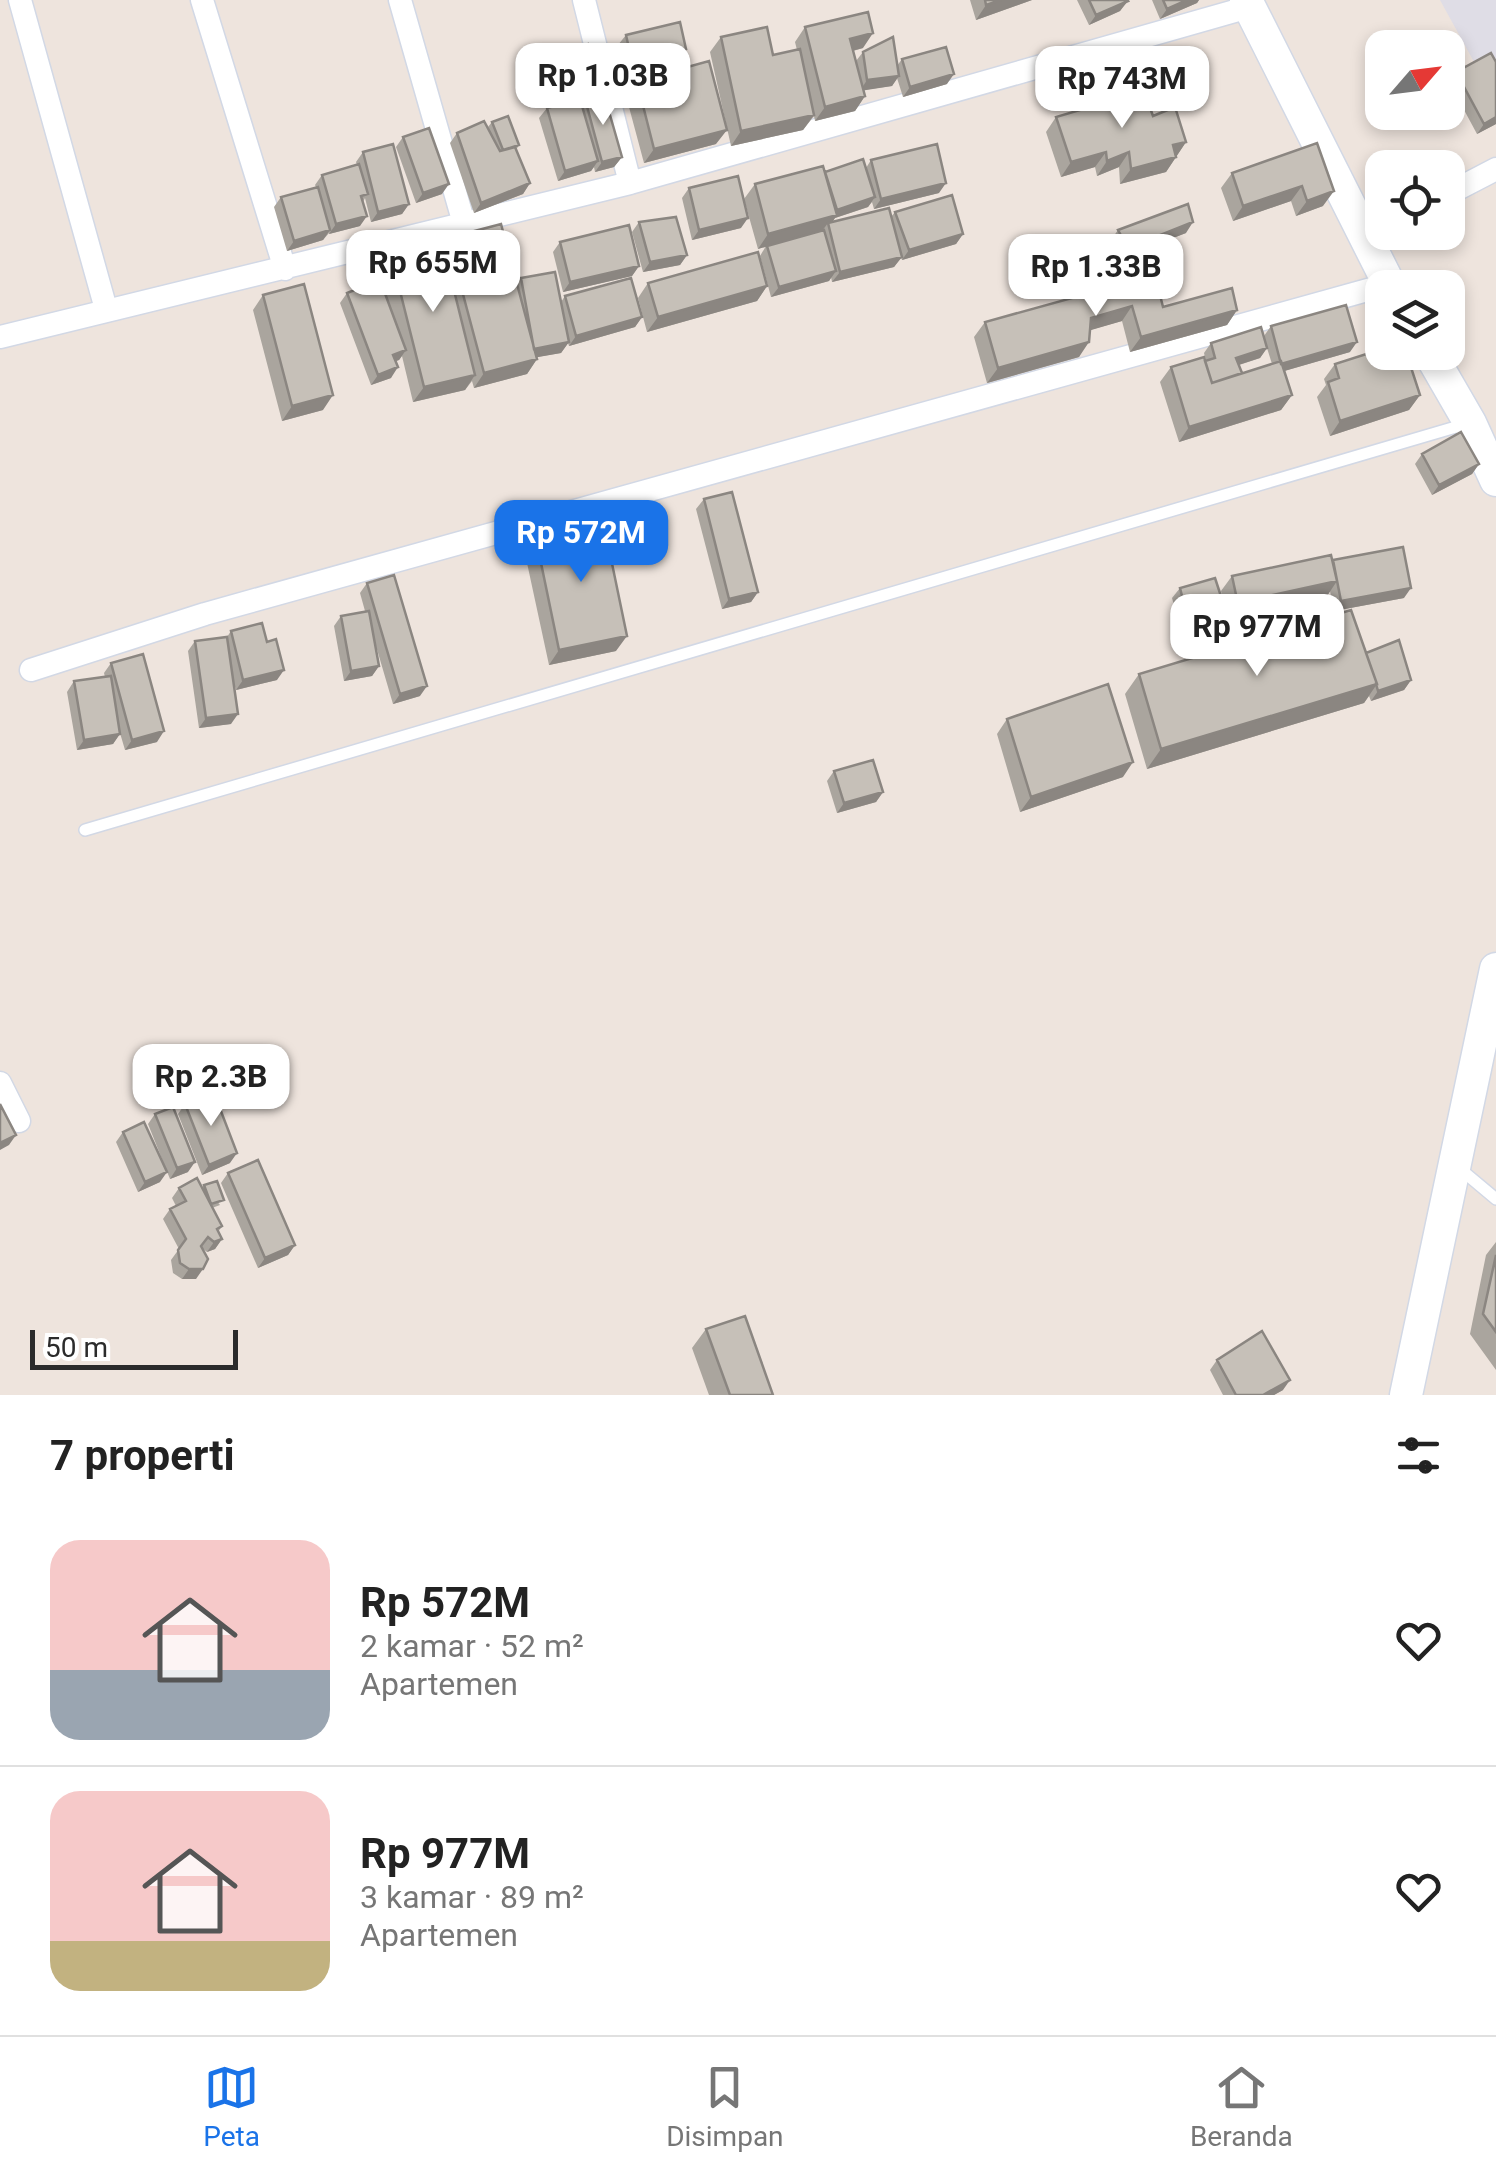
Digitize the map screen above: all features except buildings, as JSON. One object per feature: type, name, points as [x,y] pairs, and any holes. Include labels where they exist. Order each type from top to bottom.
[{"type":"main road","points":[[1248,4],[1365,215]]},
{"type":"main road","points":[[1439,370],[1496,480]]},
{"type":"main road","points":[[1406,1395],[1495,976]]},
{"type":"street","points":[[20,0],[106,308]]},
{"type":"street","points":[[202,0],[285,269]]},
{"type":"street","points":[[400,0],[465,227]]},
{"type":"street","points":[[584,0],[630,183]]},
{"type":"street","points":[[0,336],[106,308],[465,227],[1248,4]]},
{"type":"street","points":[[1465,185],[1496,169]]},
{"type":"street","points":[[30,670],[206,614],[1365,293]]},
{"type":"street","points":[[0,1083],[19,1120]]},
{"type":"lane","points":[[85,830],[1470,423]]},
{"type":"lane","points":[[1456,1166],[1496,1199]]},
{"type":"shaded area","points":[[1440,0],[1496,0],[1496,102],[1465,46],[1465,30],[1456,30]]}]
